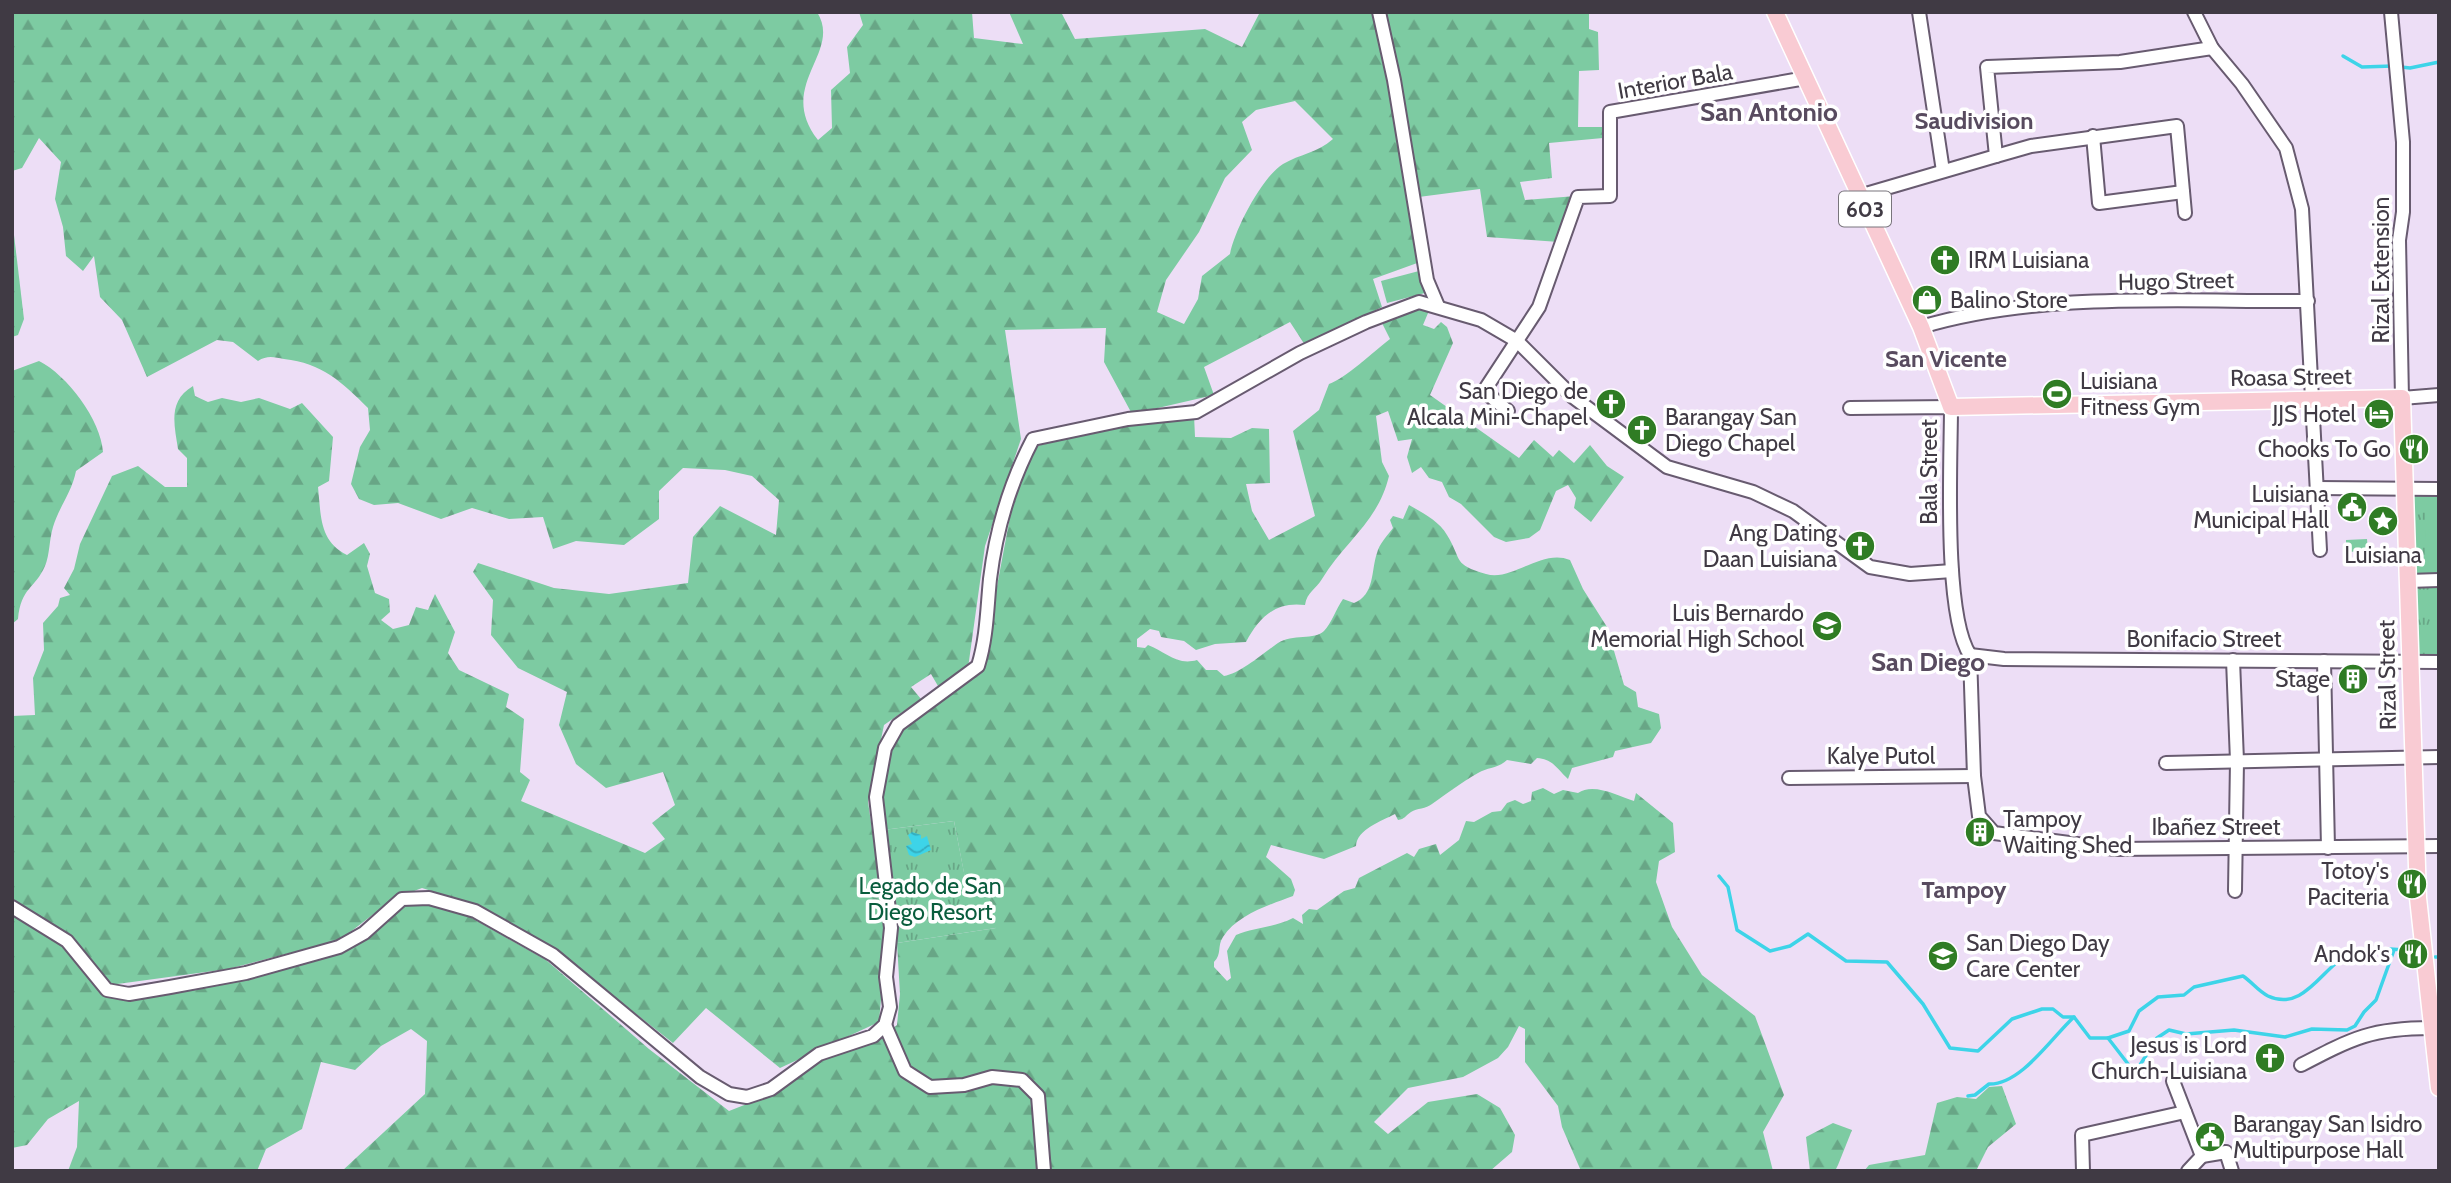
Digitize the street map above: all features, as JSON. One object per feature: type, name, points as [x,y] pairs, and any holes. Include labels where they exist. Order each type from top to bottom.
[{"type":"main road","name":"Bala Street","points":[[1775,12],[1921,327],[1951,407]]},
{"type":"main road","name":"Roasa Street","points":[[1951,407],[2402,398]]},
{"type":"main road","name":"Rizal Street","points":[[2402,398],[2416,846],[2423,952],[2439,1088]]},
{"type":"street","points":[[1379,12],[1394,80],[1427,280],[1438,306]]},
{"type":"street","points":[[1919,12],[1943,172]]},
{"type":"street","points":[[2194,12],[2212,48],[2242,84],[2286,148],[2302,209],[2320,550]]},
{"type":"street","name":"Rizal Extension","points":[[2390,12],[2403,142],[2403,212],[2399,240],[2402,398]]},
{"type":"street","points":[[1996,156],[1987,67],[2120,62],[2212,48]]},
{"type":"street","name":"Interior Bala","points":[[1517,341],[1539,307],[1578,197],[1610,196],[1610,113],[1806,78]]},
{"type":"street","points":[[1859,196],[2031,146],[2177,126],[2185,213]]},
{"type":"street","points":[[2093,136],[2099,202],[2183,192]]},
{"type":"street","name":"Hugo Street","points":[[1921,327],[1959,315],[2028,306],[2308,301]]},
{"type":"street","points":[[12,907],[67,941],[107,990],[129,994],[246,973],[339,947],[364,933],[402,899],[429,898],[475,911],[553,955],[700,1077],[729,1094],[747,1097],[771,1089],[819,1054],[873,1035],[885,1025],[890,1007],[886,976],[891,928],[876,797],[885,747],[898,725],[978,666],[986,632],[990,578],[1009,490],[1033,439],[1128,419],[1196,412],[1300,353],[1366,321],[1419,302],[1480,320],[1517,341],[1573,397],[1667,467],[1754,492],[1783,506],[1870,567],[1910,574],[1952,571]]},
{"type":"street","points":[[1508,411],[1484,391],[1517,341]]},
{"type":"street","name":"Roasa Street","points":[[2402,398],[2439,395]]},
{"type":"street","name":"Roasa Street","points":[[1850,408],[1951,407]]},
{"type":"street","name":"Bala Street","points":[[1951,407],[1952,571],[1962,644],[1970,655],[1974,776],[1979,816],[1994,833]]},
{"type":"street","points":[[2317,488],[2439,489]]},
{"type":"street","points":[[2408,580],[2439,580]]},
{"type":"street","name":"Bonifacio Street","points":[[1970,655],[2004,659],[2439,662]]},
{"type":"street","points":[[2234,660],[2237,761],[2235,891]]},
{"type":"street","points":[[2324,661],[2328,848]]},
{"type":"street","points":[[2166,763],[2327,757],[2439,757]]},
{"type":"street","name":"Kalye Putol","points":[[1789,778],[1974,776]]},
{"type":"street","name":"Ibañez Street","points":[[1994,833],[2115,849],[2439,846]]},
{"type":"street","points":[[885,1025],[905,1071],[930,1087],[964,1085],[992,1077],[1022,1080],[1038,1096],[1044,1171]]},
{"type":"street","points":[[2301,1065],[2354,1037],[2393,1028],[2431,1028]]},
{"type":"street","points":[[2173,1081],[2202,1156]]},
{"type":"street","points":[[2083,1171],[2082,1135],[2185,1112]]},
{"type":"street","points":[[2188,1171],[2202,1156],[2226,1152],[2232,1171]]},
{"type":"green space","points":[[12,12],[817,12],[823,27],[822,42],[806,86],[803,103],[807,120],[818,140],[832,128],[831,90],[850,73],[847,47],[863,25],[859,12],[972,12],[974,38],[1023,44],[1009,12],[1061,12],[1075,39],[1205,29],[1242,47],[1260,12],[1589,12],[1589,29],[1598,32],[1599,70],[1579,71],[1578,127],[1603,127],[1603,138],[1549,143],[1552,178],[1520,182],[1525,200],[1576,196],[1559,242],[1487,237],[1480,189],[1411,198],[1420,262],[1373,279],[1382,307],[1305,345],[1290,322],[1204,367],[1214,395],[1132,414],[1104,362],[1106,328],[1005,330],[1021,439],[985,546],[968,668],[938,686],[931,674],[911,687],[921,699],[884,725],[868,802],[887,931],[879,1022],[780,1068],[706,1008],[673,1043],[547,944],[476,905],[422,888],[393,899],[340,940],[228,969],[110,985],[69,934],[12,900],[12,716],[35,715],[33,678],[44,650],[43,623],[58,606],[60,598],[70,595],[64,588],[74,569],[80,544],[112,476],[138,466],[165,487],[187,487],[187,458],[178,449],[175,413],[180,399],[193,386],[195,396],[208,402],[222,398],[241,402],[259,398],[290,409],[302,403],[333,437],[329,481],[318,487],[326,535],[347,555],[364,543],[370,554],[367,566],[375,593],[389,599],[390,612],[381,620],[393,629],[409,625],[416,607],[428,610],[435,594],[455,632],[448,653],[459,670],[509,694],[506,707],[524,719],[520,772],[530,780],[521,801],[645,853],[665,839],[652,823],[675,805],[663,772],[606,788],[576,764],[559,725],[567,692],[518,668],[491,635],[493,600],[473,572],[478,563],[554,588],[609,594],[688,583],[693,537],[720,506],[776,535],[779,500],[752,476],[725,470],[683,468],[659,491],[659,519],[624,545],[576,541],[553,549],[543,517],[509,519],[472,508],[441,519],[398,503],[374,505],[359,499],[351,484],[360,447],[370,430],[368,408],[340,382],[320,369],[274,357],[258,361],[233,342],[217,340],[147,377],[122,320],[100,297],[94,256],[83,271],[66,256],[63,227],[55,199],[61,162],[39,138],[22,168],[12,171]],"holes":[[[1295,101],[1333,139],[1283,164],[1267,180],[1243,218],[1230,254],[1202,276],[1198,299],[1184,324],[1157,312],[1166,280],[1199,232],[1225,178],[1252,150],[1242,122],[1256,110]]]},
{"type":"green space","points":[[12,218],[24,319],[18,335],[12,337]]},
{"type":"green space","points":[[1419,271],[1425,293],[1387,303],[1381,281]]},
{"type":"green space","points":[[1418,304],[1431,306],[1423,325],[1434,329],[1441,322],[1447,327],[1453,343],[1430,395],[1519,458],[1534,440],[1553,457],[1559,450],[1574,463],[1590,445],[1607,466],[1624,477],[1591,522],[1574,508],[1576,498],[1568,485],[1556,491],[1540,530],[1529,538],[1506,542],[1494,537],[1461,504],[1449,497],[1442,482],[1429,478],[1421,467],[1412,473],[1407,457],[1412,439],[1398,441],[1388,411],[1376,416],[1382,462],[1389,476],[1384,492],[1369,519],[1310,594],[1305,605],[1285,606],[1269,613],[1256,626],[1246,642],[1215,644],[1196,650],[1184,641],[1161,637],[1159,631],[1150,629],[1137,639],[1137,647],[1145,648],[1148,645],[1183,661],[1197,660],[1206,670],[1217,670],[1224,676],[1245,667],[1284,640],[1320,634],[1343,599],[1354,603],[1366,594],[1378,550],[1393,528],[1390,520],[1393,516],[1403,519],[1409,505],[1440,526],[1463,564],[1475,571],[1506,574],[1549,558],[1570,560],[1583,589],[1607,627],[1624,685],[1636,692],[1638,707],[1659,714],[1661,728],[1651,743],[1615,751],[1613,757],[1572,768],[1568,779],[1547,760],[1537,758],[1531,764],[1507,760],[1482,771],[1430,806],[1413,811],[1400,820],[1395,814],[1377,823],[1365,830],[1356,846],[1324,859],[1271,845],[1266,857],[1291,879],[1295,890],[1293,896],[1254,912],[1229,929],[1221,940],[1214,967],[1227,981],[1231,978],[1227,951],[1236,935],[1293,918],[1303,924],[1302,915],[1309,909],[1317,910],[1344,891],[1355,888],[1359,878],[1407,853],[1414,857],[1419,849],[1436,844],[1440,855],[1459,840],[1466,821],[1474,822],[1492,812],[1501,811],[1507,803],[1515,800],[1523,804],[1531,801],[1532,792],[1543,788],[1554,794],[1563,790],[1578,793],[1598,789],[1634,801],[1636,793],[1673,823],[1675,852],[1659,861],[1656,882],[1672,927],[1702,975],[1755,1016],[1784,1095],[1763,1132],[1773,1171],[1581,1171],[1562,1127],[1558,1106],[1525,1062],[1525,1029],[1519,1026],[1508,1047],[1498,1058],[1463,1077],[1408,1088],[1374,1122],[1388,1134],[1428,1102],[1477,1094],[1500,1108],[1515,1135],[1512,1152],[1490,1171],[342,1171],[425,1094],[427,1041],[411,1029],[381,1046],[355,1070],[321,1062],[302,1129],[266,1149],[257,1171],[68,1171],[77,1147],[79,1101],[48,1119],[27,1145],[12,1148],[12,910],[64,943],[104,994],[124,1000],[186,991],[337,954],[370,933],[396,909],[411,903],[433,903],[470,917],[546,960],[649,1049],[729,1111],[777,1092],[818,1062],[883,1037],[897,1025],[900,994],[897,943],[996,928],[968,894],[954,821],[883,830],[883,795],[892,748],[902,731],[933,701],[982,666],[1013,501],[1033,447],[1101,430],[1194,415],[1195,437],[1231,438],[1252,428],[1269,429],[1270,483],[1246,484],[1252,511],[1269,540],[1315,516],[1293,431],[1319,410],[1329,384],[1351,371],[1390,339],[1380,319]]},
{"type":"green space","points":[[39,361],[61,377],[81,400],[96,426],[103,452],[76,471],[53,527],[45,566],[25,594],[18,619],[12,624],[12,371]]},
{"type":"green space","points":[[2410,496],[2439,496],[2439,657],[2416,656]]},
{"type":"green space","points":[[2425,514],[2439,514],[2439,563],[2426,563]]},
{"type":"green space","points":[[2367,539],[2368,551],[2346,552],[2346,540]]},
{"type":"green space","name":"Legado de San Diego Resort","points":[[954,821],[968,893],[990,891],[996,928],[897,943],[883,830]]},
{"type":"green space","points":[[2002,1086],[2016,1124],[1988,1147],[1976,1171],[1864,1171],[1869,1165],[1925,1155],[1937,1103],[1957,1097],[1976,1099],[1989,1087]]},
{"type":"green space","points":[[1833,1123],[1852,1130],[1838,1165],[1835,1171],[1810,1171],[1806,1137]]},
{"type":"water","points":[[912,832],[921,835],[921,839],[927,836],[931,850],[915,857],[909,855],[906,846],[912,844],[908,835]]},
{"type":"waterway","points":[[2343,56],[2362,67],[2393,66]]},
{"type":"waterway","points":[[2401,67],[2410,68],[2439,62]]},
{"type":"waterway","points":[[1719,876],[1728,887],[1737,930],[1770,951],[1790,946],[1808,934],[1846,961],[1887,962],[1923,1004],[1950,1048],[1978,1051],[2012,1019],[2042,1009],[2053,1009],[2063,1017],[2074,1017]]},
{"type":"waterway","points":[[1968,1096],[1975,1095],[1989,1084],[2013,1077],[2024,1069],[2074,1017],[2090,1038],[2108,1038],[2135,1073],[2157,1038],[2169,1030],[2186,1034],[2234,1030],[2285,1037],[2312,1029],[2347,1030],[2355,1026],[2376,1000],[2394,950]]},
{"type":"waterway","points":[[2108,1038],[2129,1031],[2139,1011],[2158,997],[2184,995],[2194,987],[2243,976],[2261,992],[2281,1000],[2303,993],[2340,960],[2357,951],[2419,951]]},
{"type":"place","name":"IRM Luisiana","points":[[1945,260]]},
{"type":"place","name":"Balino Store","points":[[1927,300]]},
{"type":"place","name":"Luisiana Fitness Gym","points":[[2057,394]]},
{"type":"place","name":"San Diego de Alcala Mini-Chapel","points":[[1611,404]]},
{"type":"place","name":"JJS Hotel","points":[[2379,414]]},
{"type":"place","name":"Barangay San Diego Chapel","points":[[1642,430]]},
{"type":"place","name":"Chooks To Go","points":[[2414,449]]},
{"type":"place","name":"Luisiana Municipal Hall","points":[[2352,507]]},
{"type":"place","name":"Luisiana","points":[[2383,521]]},
{"type":"place","name":"Ang Dating Daan Luisiana","points":[[1860,546]]},
{"type":"place","name":"Luis Bernardo Memorial High School","points":[[1827,626]]},
{"type":"place","name":"Stage","points":[[2353,679]]},
{"type":"place","name":"Tampoy Waiting Shed","points":[[1980,832]]},
{"type":"place","name":"Totoy's Paciteria","points":[[2412,884]]},
{"type":"place","name":"Andok's","points":[[2413,954]]},
{"type":"place","name":"San Diego Day Care Center","points":[[1943,956]]},
{"type":"place","name":"Jesus is Lord Church-Luisiana","points":[[2270,1058]]},
{"type":"place","name":"Barangay San Isidro Multipurpose Hall","points":[[2210,1137]]},
{"type":"district","name":"San Antonio","points":[[1769,112]]},
{"type":"district","name":"Saudivision","points":[[1974,120]]},
{"type":"district","name":"San Vicente","points":[[1946,358]]},
{"type":"district","name":"San Diego","points":[[1928,662]]},
{"type":"district","name":"Tampoy","points":[[1964,889]]}]
